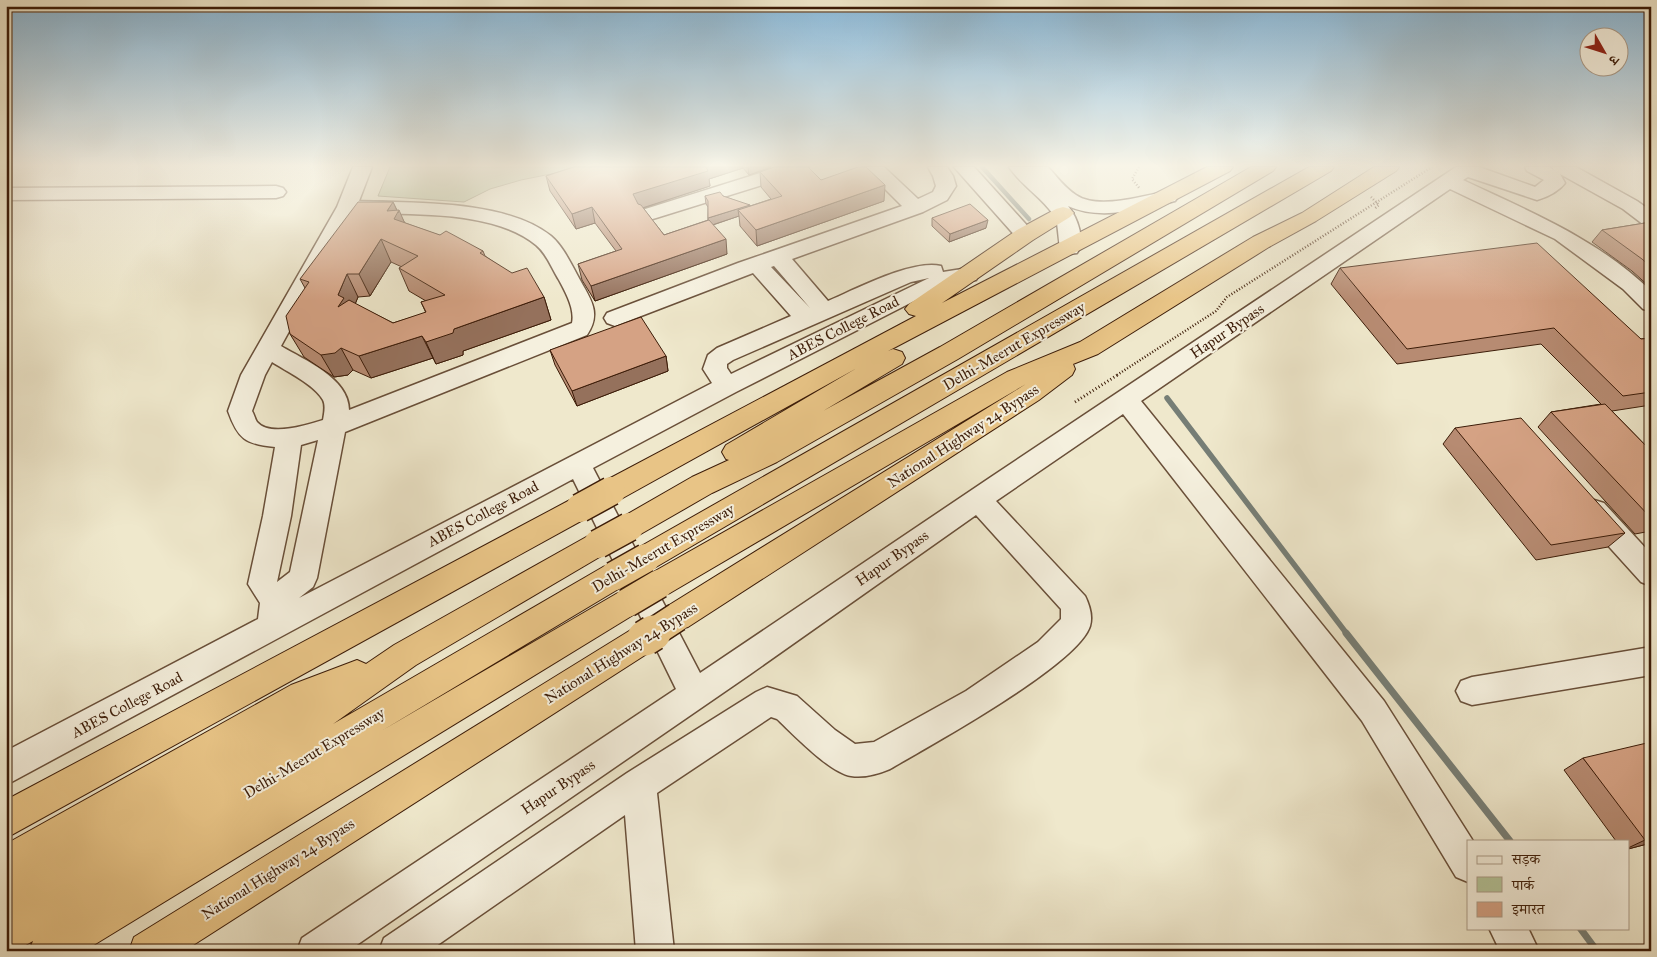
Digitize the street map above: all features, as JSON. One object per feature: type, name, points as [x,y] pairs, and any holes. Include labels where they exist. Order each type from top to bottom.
[{"type":"highway","points":[[6,820],[905,332],[1070,248],[1150,212]]},
{"type":"highway","name":"Delhi-Meerut Expressway","points":[[6,899],[308,722],[405,655],[702,485],[767,455],[1001,324],[1156,212]]},
{"type":"highway","name":"Delhi-Meerut Expressway","points":[[6,934],[621,590],[646,558],[1248,212]]},
{"type":"highway","points":[[48,951],[621,590],[660,584],[1016,378],[1089,348],[1261,242],[1318,212]]},
{"type":"highway","points":[[905,332],[909,318],[919,307],[959,276],[1063,213]]},
{"type":"highway","points":[[702,485],[734,453],[885,362],[1053,267],[1070,248]]},
{"type":"highway","name":"National Highway 24 Bypass","points":[[148,951],[1030,394],[1089,348]]},
{"type":"highway","points":[[713,552],[724,532],[736,521],[939,403],[946,396],[946,386]]},
{"type":"highway","points":[[6,864],[303,696],[405,655]]},
{"type":"street","points":[[344,212],[253,375],[240,411],[246,427],[258,436],[289,439],[334,426],[579,330],[584,320],[583,310],[572,284],[550,248],[542,239],[515,224],[478,214],[449,212]]},
{"type":"street","points":[[649,214],[657,212]]},
{"type":"street","points":[[615,318],[757,264],[906,212]]},
{"type":"street","points":[[1003,212],[1025,235]]},
{"type":"street","name":"Hapur Bypass","points":[[315,951],[695,694],[1397,212]]},
{"type":"street","points":[[1522,212],[1562,235],[1631,284],[1651,304]]},
{"type":"street","points":[[1638,212],[1651,222]]},
{"type":"street","points":[[1063,213],[1070,232],[1070,248]]},
{"type":"street","points":[[778,257],[814,314]]},
{"type":"street","points":[[757,264],[814,314]]},
{"type":"street","points":[[727,386],[715,369],[716,361],[725,354],[814,314],[926,270],[959,276]]},
{"type":"street","name":"ABES College Road","points":[[6,769],[274,614],[578,464],[727,386],[914,292],[959,276]]},
{"type":"street","points":[[268,349],[317,380],[331,392],[336,403],[334,426],[304,578],[274,614],[262,584],[277,516],[289,439]]},
{"type":"street","points":[[1125,399],[1373,712],[1467,864]]},
{"type":"street","points":[[578,464],[695,694]]},
{"type":"street","points":[[1579,494],[1651,574]]},
{"type":"street","points":[[397,951],[639,785],[767,702],[786,706],[824,742],[851,760],[878,758],[977,701],[1049,652],[1076,624],[1075,605],[978,499]]},
{"type":"street","points":[[1472,691],[1648,665]]},
{"type":"street","points":[[639,785],[655,951]]},
{"type":"street","points":[[1508,930],[1521,951]]},
{"type":"path","points":[[1075,402],[1216,311],[1227,297],[1383,212]]},
{"type":"building","points":[[351,212],[398,212],[394,219],[440,235],[446,231],[483,251],[480,253],[512,273],[527,268],[544,297],[454,329],[453,333],[426,342],[422,336],[359,356],[341,348],[335,353],[321,355],[290,334],[286,316],[309,282],[300,279]],"holes":[[[381,239],[418,256],[399,268],[445,295],[421,302],[426,312],[393,323],[349,300],[338,307],[344,298],[338,295],[347,274],[359,274]]]},
{"type":"building","points":[[595,212],[646,212],[664,235],[709,220],[726,239],[591,286],[578,264],[622,249]]},
{"type":"building","points":[[708,212],[728,212],[708,218]]},
{"type":"building","points":[[739,212],[809,212],[756,230]]},
{"type":"building","points":[[949,212],[979,212],[988,220],[950,234],[932,218]]},
{"type":"building","points":[[1651,222],[1651,267],[1602,230]]},
{"type":"building","points":[[1537,243],[1641,339],[1651,338],[1651,392],[1623,396],[1554,328],[1407,349],[1340,268]]},
{"type":"building","points":[[641,317],[666,356],[572,391],[550,350]]},
{"type":"building","points":[[1605,404],[1651,451],[1651,518],[1551,412]]},
{"type":"building","points":[[1521,418],[1625,533],[1551,545],[1455,428]]},
{"type":"building","points":[[1651,742],[1651,839],[1645,840],[1583,758]]},
{"type":"waterway","points":[[1022,212],[1029,219]]},
{"type":"waterway","points":[[1167,398],[1347,634]]},
{"type":"waterway","points":[[1346,633],[1509,840]]},
{"type":"waterway","points":[[1581,930],[1597,951]]}]
